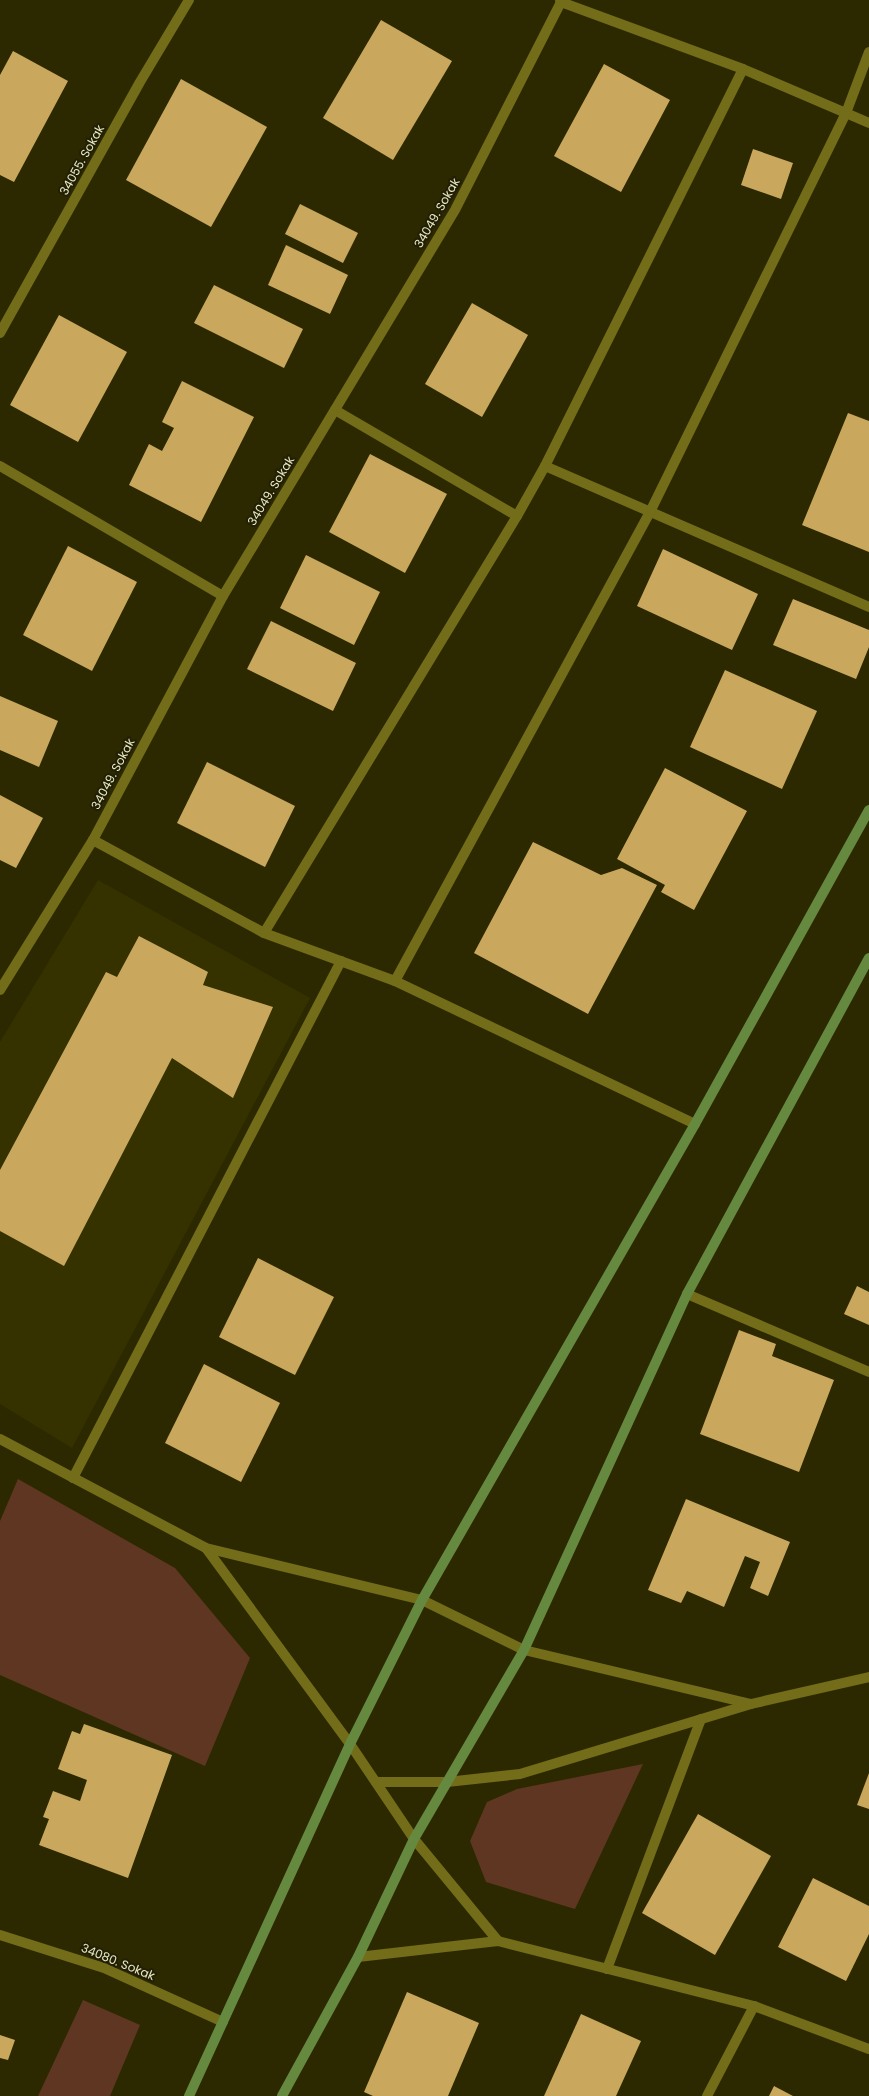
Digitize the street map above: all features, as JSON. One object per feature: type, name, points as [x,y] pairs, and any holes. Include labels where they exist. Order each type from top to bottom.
[{"type":"main road","points":[[189,2096],[350,1744],[422,1600],[695,1124],[869,810]]},
{"type":"main road","points":[[282,2096],[358,1957],[414,1839],[524,1650],[687,1294],[868,962]]},
{"type":"street","name":"34055. Sokak","points":[[0,333],[140,82],[189,0]]},
{"type":"street","points":[[560,1],[743,69],[869,123]]},
{"type":"street","name":"34049. Sokak","points":[[0,990],[93,840],[223,596],[455,210],[560,1]]},
{"type":"street","points":[[395,981],[650,512],[846,112],[869,52]]},
{"type":"street","points":[[264,933],[517,516],[545,466],[743,69]]},
{"type":"street","points":[[334,410],[517,516]]},
{"type":"street","points":[[0,466],[223,596]]},
{"type":"street","points":[[545,466],[869,608]]},
{"type":"street","points":[[93,840],[264,933],[395,981],[695,1124]]},
{"type":"street","points":[[73,1478],[341,961]]},
{"type":"street","points":[[687,1294],[869,1372]]},
{"type":"street","points":[[0,1439],[206,1548],[422,1600],[524,1650],[751,1704]]},
{"type":"street","points":[[206,1548],[350,1744],[414,1839],[498,1941]]},
{"type":"street","points":[[376,1782],[447,1782],[520,1774],[751,1704],[869,1677]]},
{"type":"street","points":[[607,1969],[701,1719]]},
{"type":"street","name":"34080. Sokak","points":[[0,1935],[104,1968],[224,2022]]},
{"type":"street","points":[[358,1957],[498,1941],[754,2006],[869,2049]]},
{"type":"street","points":[[707,2096],[754,2006]]},
{"type":"shaded area","points":[[98,880],[310,998],[72,1448],[0,1404],[0,1042]]},
{"type":"shaded area","points":[[18,1479],[175,1568],[250,1658],[205,1766],[0,1675],[0,1521]]},
{"type":"shaded area","points":[[643,1764],[575,1909],[486,1882],[470,1841],[487,1802],[517,1789]]},
{"type":"shaded area","points":[[83,2000],[140,2025],[110,2096],[38,2096]]},
{"type":"building","points":[[381,20],[452,61],[393,160],[323,118]]},
{"type":"building","points":[[13,51],[68,81],[14,182],[0,175],[0,75]]},
{"type":"building","points":[[604,64],[670,100],[621,192],[554,156]]},
{"type":"building","points":[[181,79],[267,127],[211,227],[126,180]]},
{"type":"building","points":[[753,149],[793,163],[781,199],[741,185]]},
{"type":"building","points":[[300,204],[358,233],[343,263],[285,234]]},
{"type":"building","points":[[286,245],[348,275],[330,314],[268,285]]},
{"type":"building","points":[[214,285],[303,329],[284,368],[194,323]]},
{"type":"building","points":[[472,303],[528,335],[482,417],[425,384]]},
{"type":"building","points":[[59,315],[127,352],[78,442],[10,405]]},
{"type":"building","points":[[182,381],[254,417],[201,522],[129,485],[149,444],[162,451],[174,428],[162,422]]},
{"type":"building","points":[[848,413],[869,421],[869,552],[802,525]]},
{"type":"building","points":[[370,454],[447,494],[405,573],[329,532]]},
{"type":"building","points":[[68,546],[137,582],[92,671],[23,635]]},
{"type":"building","points":[[663,549],[758,594],[732,650],[637,606]]},
{"type":"building","points":[[306,555],[380,592],[354,645],[280,608]]},
{"type":"building","points":[[793,599],[869,630],[869,647],[856,679],[773,645]]},
{"type":"building","points":[[271,621],[356,663],[333,711],[247,669]]},
{"type":"building","points":[[725,670],[817,711],[782,789],[690,747]]},
{"type":"building","points":[[0,696],[58,721],[39,767],[0,750]]},
{"type":"building","points":[[207,762],[295,806],[265,867],[177,823]]},
{"type":"building","points":[[665,768],[747,811],[694,910],[661,892],[665,885],[617,859]]},
{"type":"building","points":[[0,795],[43,818],[16,868],[0,860]]},
{"type":"building","points":[[533,842],[601,875],[622,868],[657,885],[588,1014],[474,953]]},
{"type":"building","points":[[139,936],[208,972],[203,985],[273,1007],[233,1098],[172,1058],[64,1266],[0,1231],[0,1170],[106,972],[117,977]]},
{"type":"building","points":[[258,1258],[334,1297],[295,1375],[219,1337]]},
{"type":"building","points":[[857,1286],[869,1292],[869,1325],[844,1314]]},
{"type":"building","points":[[739,1330],[776,1344],[772,1356],[834,1380],[799,1472],[700,1434]]},
{"type":"building","points":[[204,1364],[280,1403],[241,1482],[165,1443]]},
{"type":"building","points":[[686,1499],[790,1542],[768,1596],[750,1588],[760,1562],[745,1556],[724,1607],[687,1591],[681,1603],[648,1590]]},
{"type":"building","points":[[84,1724],[172,1755],[128,1878],[39,1845],[49,1819],[43,1817],[53,1791],[80,1801],[87,1780],[58,1769],[72,1731],[80,1734]]},
{"type":"building","points":[[869,1773],[869,1809],[857,1805]]},
{"type":"building","points":[[698,1814],[771,1856],[715,1955],[642,1913]]},
{"type":"building","points":[[813,1878],[869,1906],[869,1934],[846,1981],[778,1947]]},
{"type":"building","points":[[407,1992],[479,2023],[448,2096],[373,2096],[364,2092]]},
{"type":"building","points":[[581,2014],[641,2041],[616,2096],[544,2096]]},
{"type":"building","points":[[0,2035],[15,2040],[8,2060],[0,2058]]},
{"type":"building","points":[[774,2086],[793,2096],[769,2096]]}]
